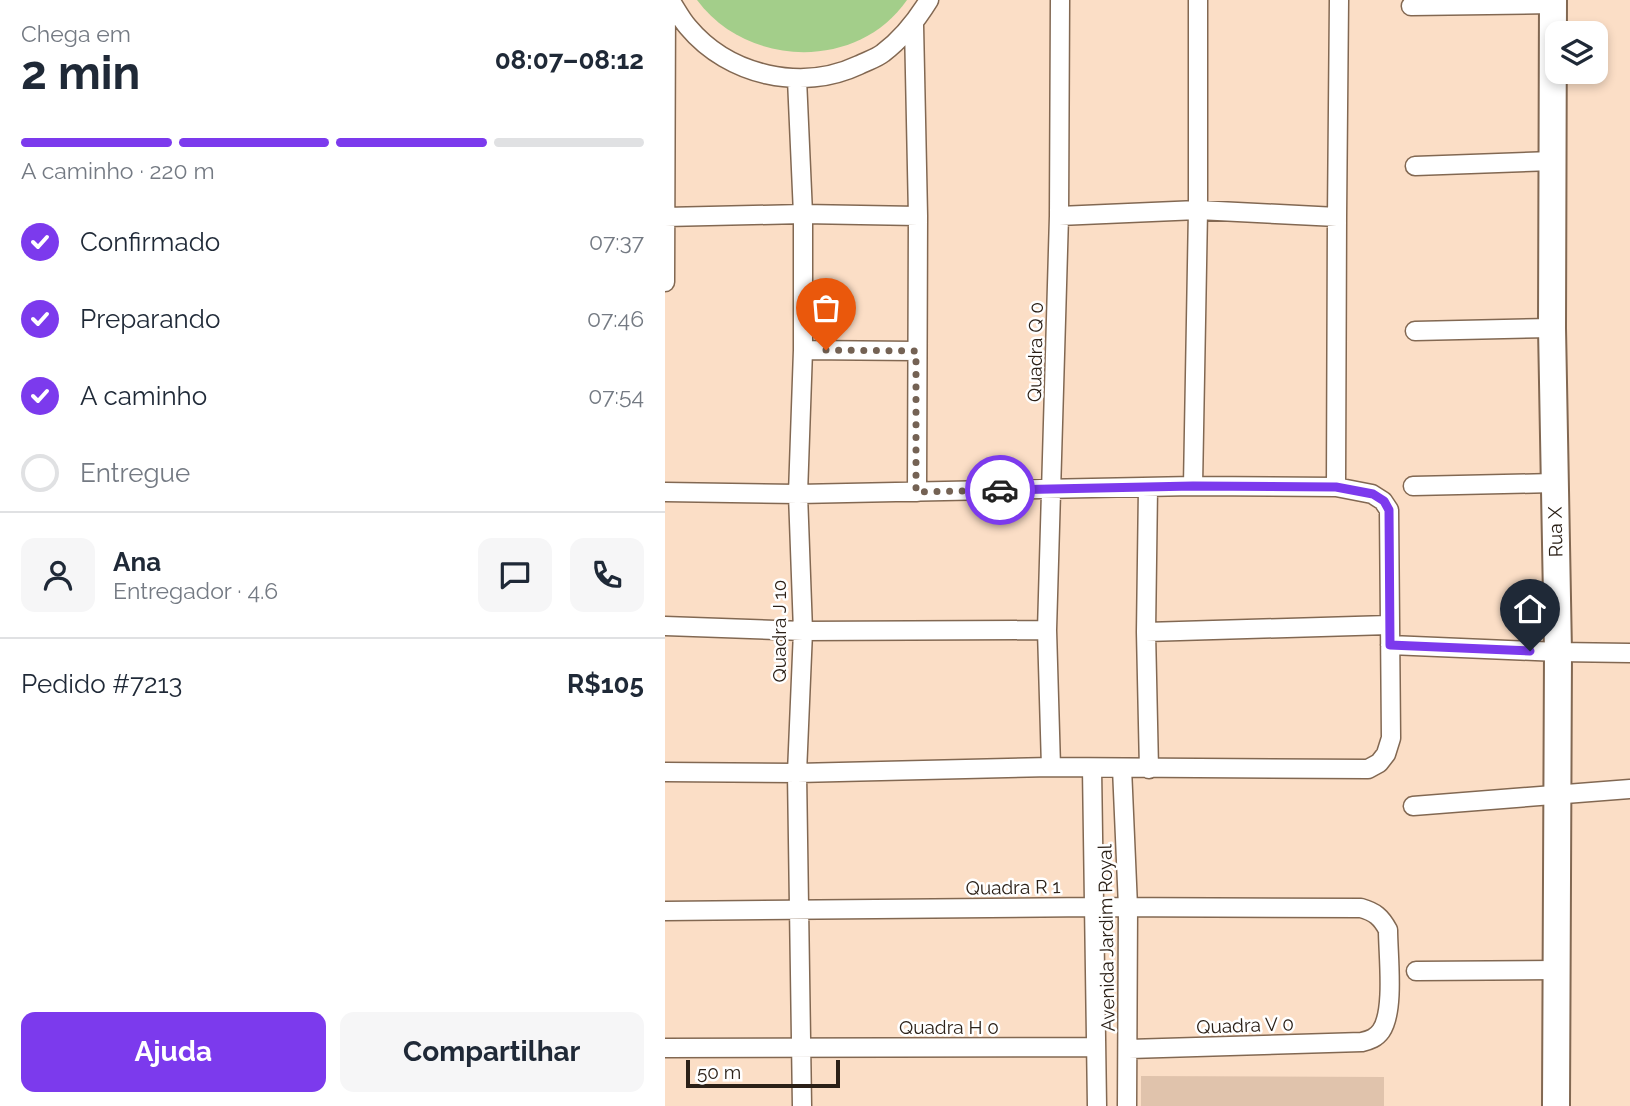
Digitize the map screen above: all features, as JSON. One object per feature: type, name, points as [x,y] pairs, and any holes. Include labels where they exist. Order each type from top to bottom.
[{"type":"street","points":[[668,0],[688,28],[719,55],[757,73],[797,79],[842,74],[882,54],[914,24],[929,0]]},
{"type":"street","points":[[665,282],[668,0]]},
{"type":"street","name":"Quadra Q 0","points":[[1051,767],[1047,630],[1059,216],[1061,0]]},
{"type":"street","points":[[1193,486],[1198,210],[1198,0]]},
{"type":"street","points":[[1336,487],[1339,0]]},
{"type":"street","points":[[1411,6],[1553,2]]},
{"type":"street","name":"Rua X","points":[[1553,2],[1552,328],[1558,652],[1556,1106]]},
{"type":"street","points":[[914,24],[918,216],[916,492]]},
{"type":"street","name":"Quadra J 10","points":[[797,79],[803,214],[803,350],[798,494],[803,631],[797,773],[802,1106]]},
{"type":"street","points":[[1416,166],[1553,161]]},
{"type":"street","points":[[1059,216],[1198,210],[1337,218]]},
{"type":"street","points":[[666,217],[803,214],[918,216]]},
{"type":"street","points":[[1415,331],[1552,328]]},
{"type":"street","points":[[803,350],[916,351]]},
{"type":"street","points":[[1413,486],[1554,483]]},
{"type":"street","points":[[665,492],[798,494],[1193,486],[1336,487],[1373,494],[1384,501],[1389,510],[1391,738],[1386,754],[1379,763],[1368,769],[1051,767],[797,773],[665,772]]},
{"type":"street","points":[[1148,488],[1146,632],[1149,769]]},
{"type":"street","points":[[1146,632],[1389,625]]},
{"type":"street","points":[[665,626],[803,631],[1047,630]]},
{"type":"street","points":[[1390,645],[1630,653]]},
{"type":"street","name":"Avenida Jardim Royal","points":[[1092,768],[1097,1106]]},
{"type":"street","name":"Avenida Jardim Royal","points":[[1122,768],[1128,906],[1127,1106]]},
{"type":"street","points":[[1413,806],[1630,789]]},
{"type":"street","name":"Quadra R 1","points":[[665,911],[1094,906],[1361,908],[1373,911],[1382,919],[1388,930],[1387,1014],[1383,1029],[1374,1038],[1362,1042]]},
{"type":"street","points":[[1416,971],[1557,970]]},
{"type":"street","name":"Quadra V 0","points":[[1129,1049],[1362,1042]]},
{"type":"street","name":"Quadra H 0","points":[[665,1048],[1096,1047]]},
{"type":"green space","points":[[697,0],[907,0],[886,23],[861,40],[832,49],[802,52],[772,49],[744,39],[718,22]]},
{"type":"building","points":[[1141,1076],[1384,1077],[1384,1106],[1141,1106]]},
{"type":"way so far","points":[[826,350],[916,351],[916,492],[1000,490]]},
{"type":"route","points":[[1000,490],[1193,486],[1336,487],[1362,490],[1384,501],[1389,510],[1390,645],[1530,651]]}]
